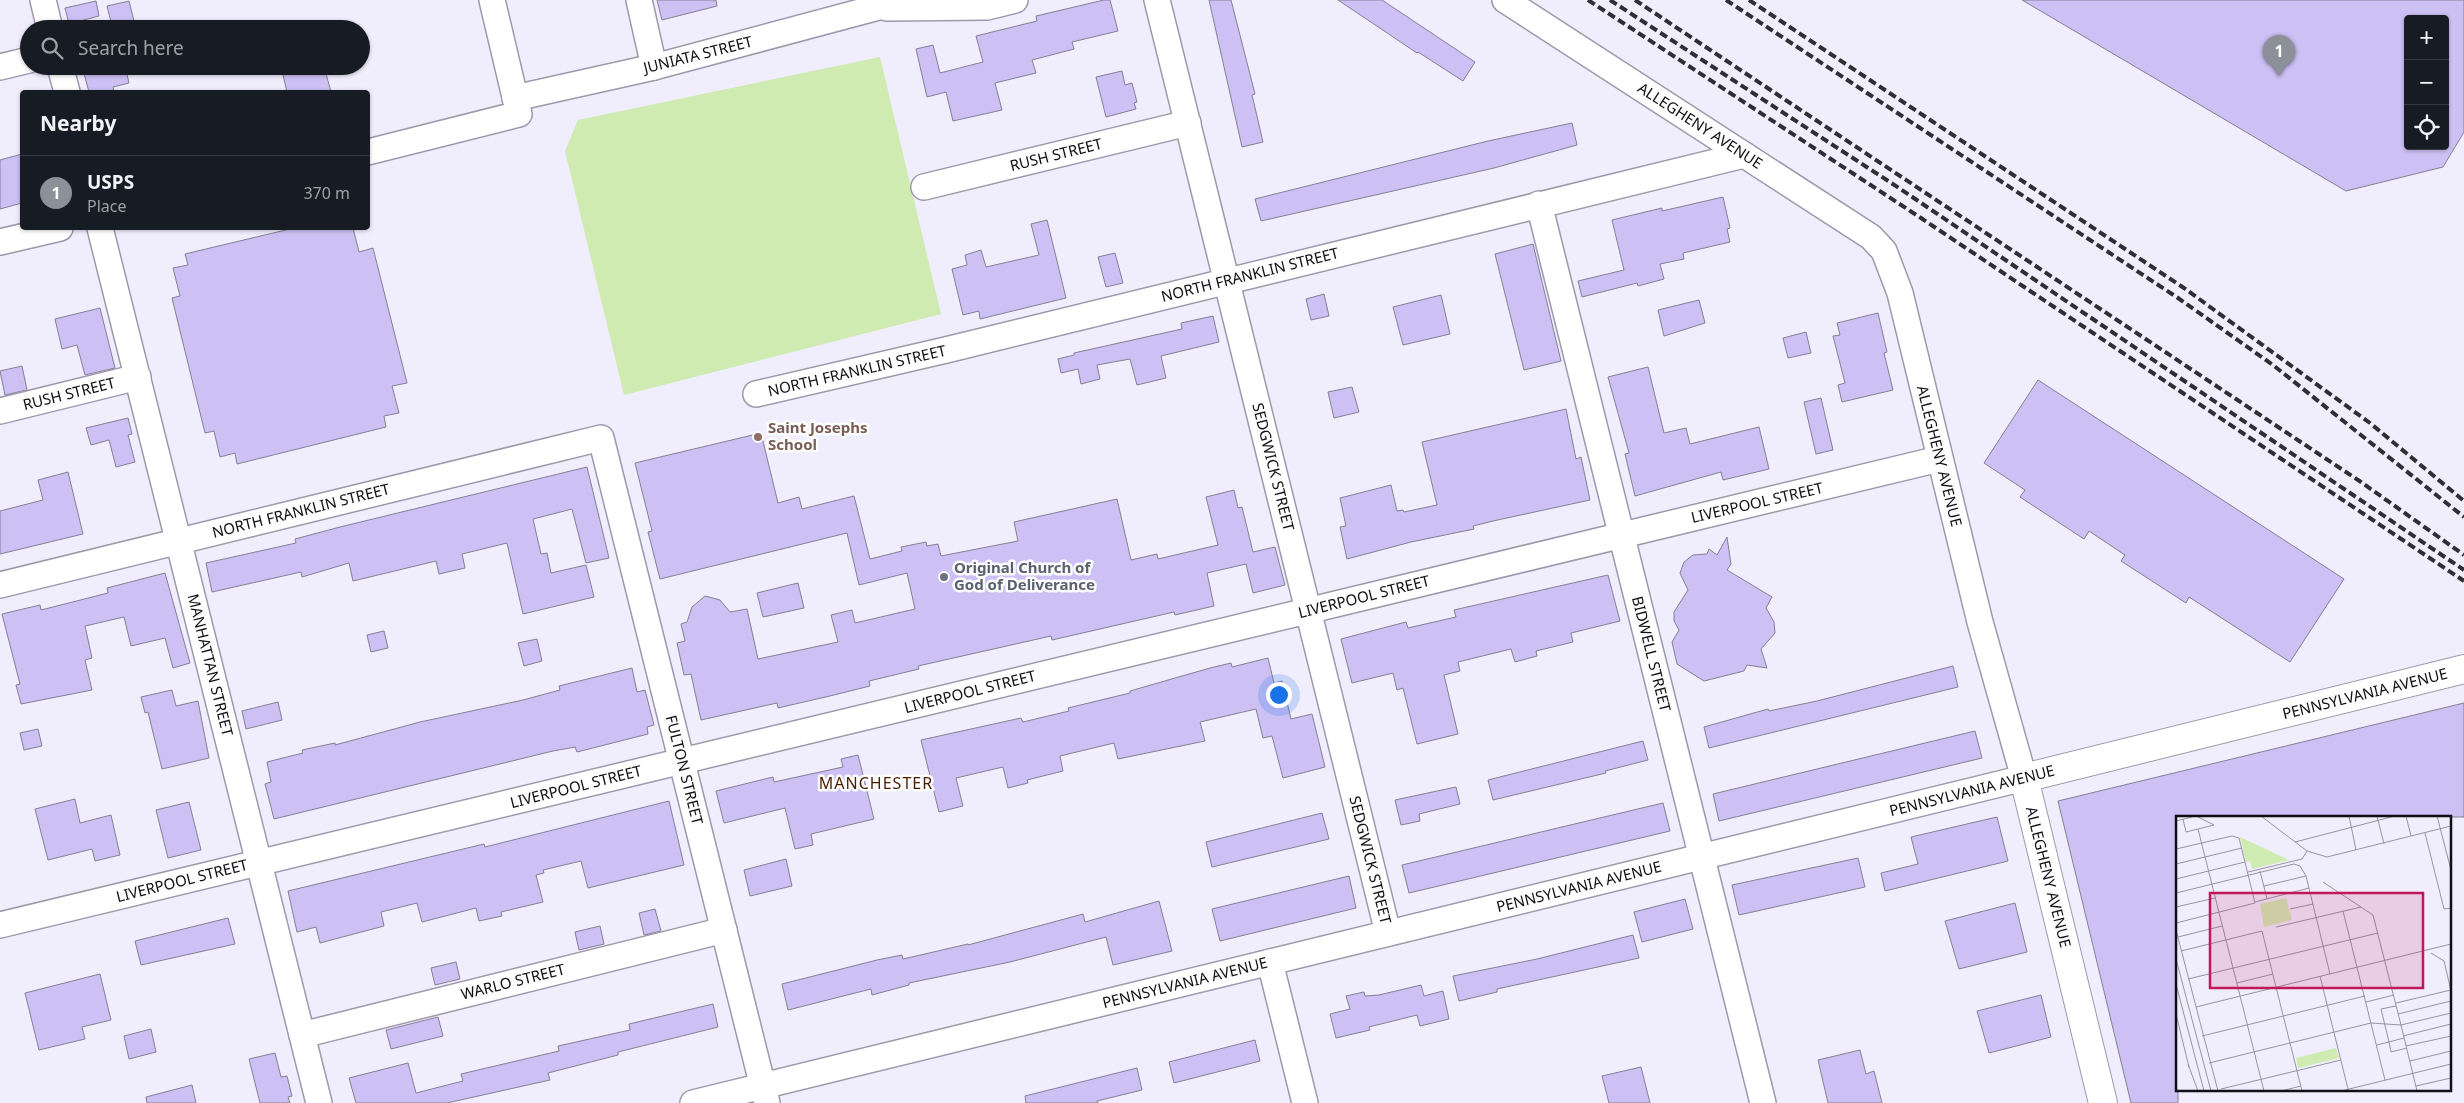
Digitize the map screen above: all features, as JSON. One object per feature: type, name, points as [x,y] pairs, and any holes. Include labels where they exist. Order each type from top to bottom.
[{"type":"street","points":[[43,0],[48,20]]},
{"type":"street","points":[[492,0],[517,106]]},
{"type":"street","points":[[639,0],[654,67]]},
{"type":"street","name":"JUNIATA STREET","points":[[370,151],[517,106],[654,67],[906,0]]},
{"type":"street","name":"JUNIATA STREET","points":[[880,8],[987,7],[1015,0]]},
{"type":"street","name":"SEDGWICK STREET","points":[[1157,0],[1388,933]]},
{"type":"street","name":"ALLEGHENY AVENUE","points":[[1505,0],[1871,237],[1884,251],[1900,293],[1980,622],[2024,778],[2102,1103]]},
{"type":"street","points":[[0,67],[20,62]]},
{"type":"street","points":[[62,75],[66,90]]},
{"type":"street","name":"RUSH STREET","points":[[924,187],[1188,123]]},
{"type":"street","name":"NORTH FRANKLIN STREET","points":[[756,394],[1744,155]]},
{"type":"street","name":"BIDWELL STREET","points":[[1539,204],[1763,1103]]},
{"type":"street","points":[[0,242],[51,230]]},
{"type":"street","name":"MANHATTAN STREET","points":[[101,230],[319,1103]]},
{"type":"street","name":"RUSH STREET","points":[[0,410],[138,377]]},
{"type":"street","name":"NORTH FRANKLIN STREET","points":[[0,585],[601,438]]},
{"type":"street","name":"FULTON STREET","points":[[601,438],[765,1094]]},
{"type":"street","name":"LIVERPOOL STREET","points":[[0,925],[1940,458]]},
{"type":"street","name":"PENNSYLVANIA AVENUE","points":[[693,1103],[765,1094],[1270,962],[2464,669]]},
{"type":"street","name":"WARLO STREET","points":[[302,1035],[724,930]]},
{"type":"street","points":[[1270,962],[1305,1103]]},
{"type":"green space","points":[[880,57],[941,314],[624,395],[565,151],[578,120]]},
{"type":"building","points":[[657,0],[716,0],[717,6],[662,20]]},
{"type":"building","points":[[1110,0],[1118,31],[1072,42],[1074,49],[1032,60],[1036,73],[995,83],[1002,110],[953,121],[946,92],[927,97],[916,49],[933,45],[940,73],[983,62],[976,36],[1037,21],[1036,16]]},
{"type":"building","points":[[1209,0],[1231,0],[1255,94],[1252,95],[1263,142],[1242,147]]},
{"type":"building","points":[[1338,0],[1382,0],[1475,62],[1463,81],[1417,53]]},
{"type":"building","points":[[2022,0],[2464,0],[2464,132],[2443,167],[2346,191]]},
{"type":"building","points":[[96,1],[99,16],[84,20],[68,20],[65,8]]},
{"type":"building","points":[[129,1],[134,20],[110,20],[107,6]]},
{"type":"building","points":[[1122,71],[1125,85],[1132,83],[1137,102],[1134,103],[1136,109],[1106,117],[1096,77]]},
{"type":"building","points":[[84,75],[127,75],[129,83],[113,87],[114,90],[88,90]]},
{"type":"building","points":[[283,75],[326,75],[330,90],[287,90]]},
{"type":"building","points":[[1572,123],[1577,145],[1494,168],[1261,221],[1255,199],[1488,141]]},
{"type":"building","points":[[20,155],[20,204],[0,209],[0,160]]},
{"type":"building","points":[[1723,197],[1730,228],[1727,229],[1730,242],[1683,253],[1684,259],[1660,264],[1664,279],[1638,286],[1637,283],[1582,297],[1578,281],[1624,270],[1612,220],[1662,208],[1662,211]]},
{"type":"building","points":[[1047,220],[1066,298],[980,319],[979,311],[963,315],[952,269],[967,265],[965,255],[981,250],[986,267],[1039,255],[1031,224]]},
{"type":"building","points":[[286,230],[354,230],[359,252],[373,248],[407,383],[392,386],[399,413],[384,416],[386,427],[237,464],[235,453],[220,457],[214,431],[205,433],[172,298],[180,296],[173,268],[188,265],[185,254]]},
{"type":"building","points":[[1533,244],[1561,361],[1524,370],[1495,254]]},
{"type":"building","points":[[1115,253],[1123,283],[1106,287],[1098,257]]},
{"type":"building","points":[[1324,294],[1329,316],[1311,320],[1306,299]]},
{"type":"building","points":[[1441,295],[1450,334],[1403,345],[1393,307]]},
{"type":"building","points":[[1699,300],[1705,323],[1664,336],[1658,310]]},
{"type":"building","points":[[100,308],[115,368],[85,375],[77,345],[62,349],[55,319]]},
{"type":"building","points":[[1878,313],[1887,352],[1884,353],[1893,390],[1842,402],[1838,385],[1845,383],[1833,336],[1840,335],[1837,323]]},
{"type":"building","points":[[1213,316],[1219,342],[1161,356],[1166,378],[1137,385],[1130,359],[1097,365],[1100,379],[1081,384],[1078,369],[1061,373],[1058,359],[1074,355],[1074,353],[1182,329],[1181,323]]},
{"type":"building","points":[[1806,332],[1811,353],[1788,358],[1783,338]]},
{"type":"building","points":[[22,366],[27,390],[5,395],[0,371]]},
{"type":"building","points":[[1648,367],[1664,433],[1686,428],[1690,444],[1759,427],[1769,469],[1723,480],[1721,472],[1635,496],[1625,454],[1629,453],[1608,377]]},
{"type":"building","points":[[2038,380],[2344,579],[2290,662],[2189,597],[2186,603],[2121,561],[2125,555],[2089,531],[2084,539],[2020,497],[2025,490],[1984,463]]},
{"type":"building","points":[[1352,387],[1359,412],[1334,418],[1328,392]]},
{"type":"building","points":[[1821,398],[1833,450],[1816,454],[1804,402]]},
{"type":"building","points":[[1566,409],[1576,459],[1581,457],[1590,500],[1493,521],[1473,526],[1474,529],[1411,542],[1347,559],[1340,527],[1346,526],[1340,498],[1391,485],[1397,511],[1403,510],[1404,512],[1437,505],[1422,442]]},
{"type":"building","points":[[128,418],[132,434],[128,435],[135,462],[116,467],[109,440],[91,445],[86,428]]},
{"type":"building","points":[[761,433],[778,503],[799,497],[802,509],[854,496],[870,559],[902,551],[901,547],[926,542],[927,546],[938,544],[941,556],[1018,541],[1014,522],[1117,499],[1131,560],[1157,554],[1158,559],[1218,545],[1206,497],[1234,490],[1238,508],[1242,507],[1253,552],[1275,547],[1285,585],[1253,593],[1246,564],[1207,573],[1214,606],[1175,615],[1174,612],[1052,640],[1051,636],[918,666],[919,669],[869,681],[870,686],[834,695],[778,708],[777,703],[701,720],[691,674],[684,675],[677,643],[685,641],[681,624],[687,622],[692,607],[705,596],[720,600],[730,612],[747,609],[758,659],[838,642],[831,615],[852,610],[855,623],[915,609],[907,573],[859,585],[847,533],[660,579],[648,532],[652,531],[635,463]]},
{"type":"building","points":[[587,467],[609,558],[586,563],[572,509],[533,519],[541,554],[547,553],[551,573],[586,565],[594,597],[523,614],[507,543],[462,554],[465,568],[439,574],[436,561],[353,581],[349,563],[302,577],[301,572],[212,592],[206,563],[296,543],[295,539],[340,527]]},
{"type":"building","points":[[68,472],[83,534],[0,554],[0,511],[43,500],[38,480]]},
{"type":"building","points":[[1727,537],[1731,564],[1727,570],[1772,597],[1766,608],[1774,622],[1775,633],[1761,649],[1767,668],[1747,665],[1744,671],[1704,681],[1677,664],[1672,642],[1679,630],[1674,621],[1674,612],[1688,590],[1680,573],[1684,562],[1693,555],[1707,554],[1709,549],[1717,555]]},
{"type":"building","points":[[165,573],[190,663],[173,668],[165,638],[131,646],[124,617],[85,626],[92,658],[85,660],[92,690],[21,704],[16,685],[20,684],[2,614],[40,605],[41,610],[108,593],[107,588]]},
{"type":"building","points":[[1608,575],[1620,621],[1571,633],[1573,642],[1536,651],[1537,656],[1515,662],[1511,649],[1458,662],[1460,671],[1444,675],[1458,734],[1417,744],[1403,688],[1397,690],[1393,673],[1352,683],[1341,639],[1406,622],[1408,628],[1456,617],[1454,610]]},
{"type":"building","points":[[798,583],[804,608],[763,617],[757,593]]},
{"type":"building","points":[[384,631],[388,648],[371,652],[367,635]]},
{"type":"building","points":[[537,639],[542,661],[524,666],[518,643]]},
{"type":"building","points":[[1268,658],[1274,683],[1282,681],[1291,719],[1312,714],[1325,767],[1283,778],[1272,736],[1263,738],[1256,709],[1200,722],[1205,741],[1118,759],[1114,743],[1060,756],[1063,771],[1027,780],[1028,783],[1008,788],[1003,767],[956,778],[963,806],[939,812],[921,740],[1021,718],[1023,722],[1069,711],[1068,708],[1130,693],[1130,691],[1210,668],[1231,663],[1232,667]]},
{"type":"building","points":[[1953,666],[1958,687],[1709,748],[1704,727],[1768,709],[1769,711],[1817,701]]},
{"type":"building","points":[[632,668],[637,692],[645,690],[654,725],[647,727],[648,734],[577,752],[575,747],[553,751],[274,819],[265,784],[271,782],[267,762],[303,753],[302,750],[335,743],[335,745],[420,722],[523,700],[560,690],[559,686]]},
{"type":"building","points":[[172,690],[176,706],[198,701],[209,758],[162,769],[148,712],[145,713],[141,697]]},
{"type":"building","points":[[278,702],[282,720],[246,729],[242,711]]},
{"type":"building","points":[[2464,703],[2464,817],[2176,816],[2176,1090],[2178,1090],[2178,1103],[2131,1103],[2058,801]]},
{"type":"building","points":[[38,729],[42,746],[24,750],[20,733]]},
{"type":"building","points":[[1975,731],[1982,758],[1719,821],[1713,794]]},
{"type":"building","points":[[1643,741],[1648,760],[1605,771],[1606,773],[1493,800],[1488,780]]},
{"type":"building","points":[[858,755],[874,819],[811,834],[813,845],[795,849],[785,808],[724,823],[716,791],[773,777],[774,782],[843,767],[841,759]]},
{"type":"building","points":[[1456,787],[1460,804],[1419,814],[1420,821],[1401,825],[1395,800]]},
{"type":"building","points":[[75,799],[80,823],[111,815],[120,855],[95,861],[92,849],[48,860],[35,809]]},
{"type":"building","points":[[669,801],[684,865],[588,888],[581,861],[543,870],[544,873],[536,875],[543,902],[501,912],[502,916],[479,921],[476,908],[422,922],[417,903],[381,912],[384,926],[320,943],[316,927],[297,932],[288,891],[484,844],[485,847]]},
{"type":"building","points":[[189,802],[201,850],[168,858],[156,810]]},
{"type":"building","points":[[1663,803],[1670,831],[1409,893],[1402,865]]},
{"type":"building","points":[[1322,813],[1329,839],[1212,867],[1206,842]]},
{"type":"building","points":[[1997,817],[2008,861],[1885,891],[1881,873],[1918,864],[1911,837]]},
{"type":"building","points":[[1858,858],[1865,887],[1739,915],[1732,885]]},
{"type":"building","points":[[786,859],[792,886],[750,896],[744,870]]},
{"type":"building","points":[[1349,876],[1356,908],[1220,941],[1212,909]]},
{"type":"building","points":[[1685,899],[1693,929],[1642,942],[1634,912]]},
{"type":"building","points":[[1159,901],[1172,951],[1113,965],[1106,937],[1010,962],[909,983],[909,985],[872,995],[871,989],[788,1010],[782,984],[877,960],[902,955],[903,959],[968,945],[1083,914],[1085,922]]},
{"type":"building","points":[[2015,903],[2027,952],[1959,969],[1945,921]]},
{"type":"building","points":[[655,909],[661,931],[644,935],[639,913]]},
{"type":"building","points":[[228,918],[235,944],[141,965],[135,941]]},
{"type":"building","points":[[600,926],[604,944],[579,950],[575,932]]},
{"type":"building","points":[[1633,935],[1639,958],[1497,989],[1497,992],[1459,1001],[1453,976],[1537,959]]},
{"type":"building","points":[[456,962],[460,979],[435,985],[431,968]]},
{"type":"building","points":[[100,974],[111,1020],[82,1027],[85,1039],[39,1050],[25,993]]},
{"type":"building","points":[[1421,985],[1424,996],[1443,991],[1449,1019],[1420,1026],[1417,1015],[1369,1027],[1370,1030],[1336,1038],[1330,1014],[1350,1009],[1346,996],[1364,992],[1365,996],[1379,995]]},
{"type":"building","points":[[2041,995],[2051,1037],[1989,1053],[1977,1011]]},
{"type":"building","points":[[713,1004],[718,1027],[618,1052],[618,1055],[548,1073],[550,1080],[447,1103],[356,1103],[349,1078],[408,1063],[416,1093],[463,1081],[461,1074],[559,1051],[558,1046],[630,1030],[629,1024]]},
{"type":"building","points":[[438,1017],[443,1036],[391,1049],[386,1030]]},
{"type":"building","points":[[151,1029],[156,1052],[129,1059],[124,1036]]},
{"type":"building","points":[[1255,1040],[1260,1061],[1174,1083],[1169,1062]]},
{"type":"building","points":[[1860,1050],[1866,1074],[1874,1071],[1882,1103],[1828,1103],[1818,1060]]},
{"type":"building","points":[[275,1053],[281,1077],[287,1076],[292,1096],[288,1097],[290,1103],[260,1103],[249,1059]]},
{"type":"building","points":[[1641,1067],[1650,1103],[1609,1103],[1602,1076]]},
{"type":"building","points":[[1137,1068],[1142,1090],[1097,1101],[1098,1103],[1026,1103],[1025,1096]]},
{"type":"building","points":[[192,1085],[196,1103],[147,1103],[146,1097]]},
{"type":"railway","points":[[1588,0],[1921,218],[2464,581]]},
{"type":"railway","points":[[1610,0],[1899,188],[2464,570]]},
{"type":"railway","points":[[1635,0],[2361,482],[2464,555]]},
{"type":"railway","points":[[1726,0],[2178,298],[2273,365],[2464,517]]},
{"type":"railway","points":[[1749,0],[2184,288],[2370,423],[2464,501]]},
{"type":"place","name":"USPS","points":[[2279,76]]},
{"type":"place","name":"Saint Josephs School","points":[[758,437]]},
{"type":"place","name":"Original Church of God of Deliverance","points":[[944,577]]},
{"type":"district","name":"MANCHESTER","points":[[876,783]]}]
